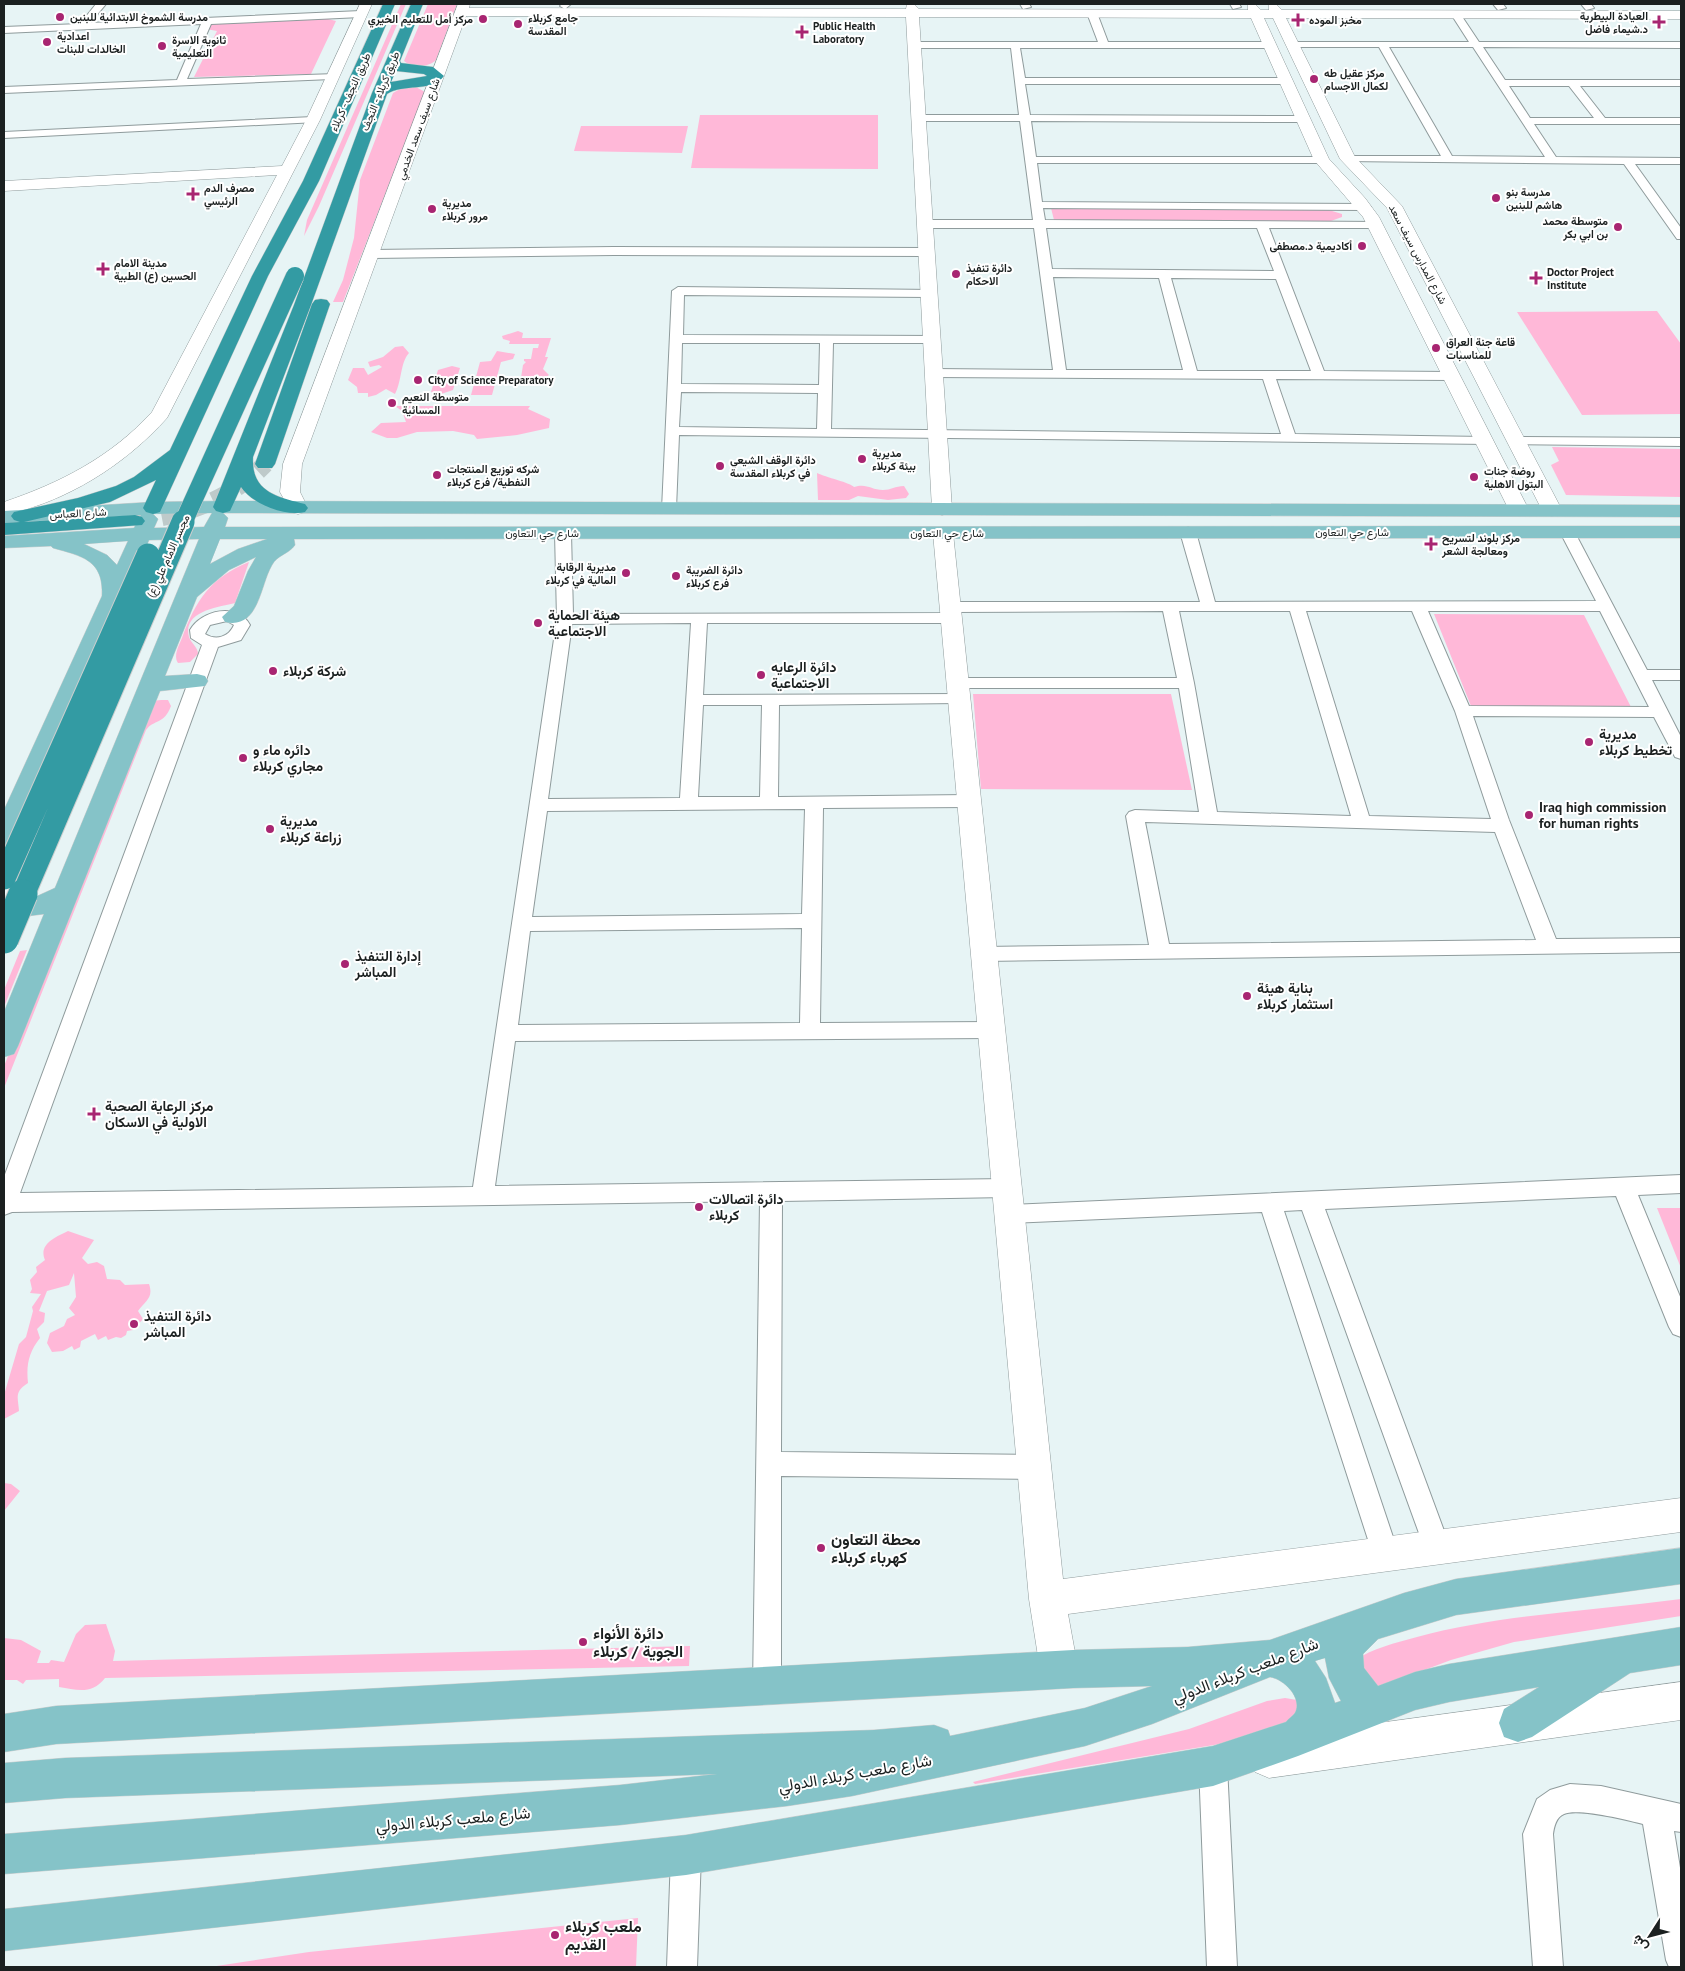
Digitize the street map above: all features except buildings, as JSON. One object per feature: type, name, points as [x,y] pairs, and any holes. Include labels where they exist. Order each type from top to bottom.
[{"type":"highway","name":"طريق النجف - كربلاء","points":[[311,181],[389,4]]},
{"type":"highway","name":"طريق كربلاء - النجف","points":[[346,180],[392,60],[417,4]]},
{"type":"highway","points":[[339,60],[365,59]]},
{"type":"highway","points":[[379,93],[390,86],[426,81],[437,76],[432,71],[400,68],[394,65],[392,60]]},
{"type":"highway","points":[[418,69],[433,67],[442,62]]},
{"type":"highway","points":[[409,83],[425,84],[432,90]]},
{"type":"highway","points":[[223,507],[346,180]]},
{"type":"highway","name":"مجسر الامام علي (ع)","points":[[4,878],[160,529],[286,276],[346,180]]},
{"type":"highway","points":[[153,508],[260,276],[311,181]]},
{"type":"highway","name":"مجسر الامام علي (ع)","points":[[4,939],[215,448],[286,276],[293,243],[311,181]]},
{"type":"highway","points":[[265,464],[331,276],[339,238],[335,212]]},
{"type":"highway","points":[[191,424],[256,423]]},
{"type":"highway","points":[[10,514],[84,504],[117,493],[158,471],[182,445]]},
{"type":"highway","points":[[243,457],[242,472],[244,479],[256,492],[274,502],[298,508]]},
{"type":"main road","points":[[462,7],[788,5],[912,10],[1026,5],[1245,8],[1275,11],[1456,14],[1638,11],[1681,8]]},
{"type":"main road","points":[[1275,11],[1499,6],[1588,6],[1615,11]]},
{"type":"main road","points":[[462,7],[912,10],[1092,14],[1245,8]]},
{"type":"main road","name":"شارع سيف سعد الخدمي","points":[[298,508],[292,499],[289,479],[302,438],[372,254],[462,7]]},
{"type":"main road","name":"شارع المدارس سيف سعد","points":[[1245,8],[1274,54],[1322,160],[1365,207],[1519,510]]},
{"type":"main road","points":[[10,514],[96,468],[128,446],[160,414],[313,120],[363,9]]},
{"type":"main road","points":[[912,10],[943,521],[951,612],[1047,1599],[1059,1669]]},
{"type":"main road","name":"شارع المدارس سيف سعد","points":[[1275,11],[1348,159],[1394,206],[1552,510]]},
{"type":"main road","points":[[1638,11],[1681,15]]},
{"type":"main road","points":[[1274,54],[1286,60],[1296,54]]},
{"type":"main road","points":[[4,186],[287,170]]},
{"type":"main road","points":[[1432,339],[1442,334],[1458,331]]},
{"type":"main road","points":[[1432,339],[1467,348]]},
{"type":"main road","points":[[4,1046],[64,894],[223,507]]},
{"type":"main road","name":"شارع العباس","points":[[10,514],[223,507]]},
{"type":"main road","name":"شارع حي التعاون","points":[[223,507],[775,509],[943,521],[1188,532],[1681,531]]},
{"type":"main road","points":[[4,837],[113,597],[138,527],[153,508]]},
{"type":"main road","points":[[719,532],[725,529],[730,521],[729,516],[721,509]]},
{"type":"main road","points":[[775,509],[770,513],[766,521],[767,526],[776,533]]},
{"type":"main road","name":"شارع حي التعاون","points":[[8,537],[138,527],[212,533],[776,533],[943,521],[1519,510],[1676,511]]},
{"type":"main road","points":[[1628,510],[1641,522],[1642,526],[1636,532]]},
{"type":"main road","points":[[1676,511],[1668,518],[1681,531]]},
{"type":"main road","points":[[185,599],[203,579],[229,561],[261,548],[305,538],[348,533]]},
{"type":"main road","points":[[8,537],[61,544],[91,553],[109,569],[114,582],[113,597]]},
{"type":"main road","points":[[234,618],[245,607],[261,562],[265,557],[283,545],[305,538]]},
{"type":"main road","points":[[150,684],[197,681]]},
{"type":"main road","points":[[4,910],[37,907],[64,894]]},
{"type":"main road","points":[[4,930],[27,933],[36,940],[42,950]]},
{"type":"main road","points":[[1047,1599],[1681,1515]]},
{"type":"main road","name":"شارع ملعب كربلاء الدولي","points":[[4,1854],[330,1830],[620,1805],[852,1776],[1085,1727],[1152,1705],[1272,1658],[1404,1611],[1456,1597],[1681,1566]]},
{"type":"main road","points":[[1365,1626],[1350,1638],[1343,1656],[1345,1670],[1351,1685],[1361,1698],[1373,1708]]},
{"type":"main road","points":[[1213,1766],[1298,1737],[1415,1691],[1449,1683],[1681,1646]]},
{"type":"main road","points":[[1518,1723],[1625,1655]]},
{"type":"main road","points":[[4,1733],[56,1725],[767,1687],[1059,1669],[1203,1665],[1272,1658],[1300,1673],[1311,1686],[1316,1701],[1316,1716],[1309,1729],[1298,1737]]},
{"type":"main road","points":[[4,1930],[686,1855],[1213,1766],[1681,1700]]},
{"type":"main road","points":[[4,1722],[56,1725]]},
{"type":"main road","points":[[4,1783],[730,1753],[874,1749],[1052,1734]]},
{"type":"street","points":[[83,26],[101,4]]},
{"type":"street","points":[[4,30],[206,21],[363,9]]},
{"type":"street","points":[[1092,14],[1104,45]]},
{"type":"street","points":[[1456,14],[1478,44],[1553,160]]},
{"type":"street","points":[[181,82],[206,21]]},
{"type":"street","points":[[1296,54],[1382,44],[1681,45]]},
{"type":"street","points":[[1382,44],[1448,160]]},
{"type":"street","points":[[914,45],[1104,45],[1274,54]]},
{"type":"street","points":[[1015,45],[1060,374]]},
{"type":"street","points":[[4,90],[332,76]]},
{"type":"street","points":[[1020,81],[1286,81]]},
{"type":"street","points":[[1503,83],[1680,84]]},
{"type":"street","points":[[1572,83],[1602,121]]},
{"type":"street","points":[[919,118],[1303,118]]},
{"type":"street","points":[[4,134],[313,120]]},
{"type":"street","points":[[1529,122],[1681,121]]},
{"type":"street","points":[[1348,159],[1681,161]]},
{"type":"street","points":[[1031,160],[1322,160]]},
{"type":"street","points":[[1627,160],[1681,236]]},
{"type":"street","points":[[1037,205],[1365,207]]},
{"type":"street","points":[[1660,205],[1674,205]]},
{"type":"street","points":[[925,224],[1374,224]]},
{"type":"street","points":[[1262,224],[1319,375]]},
{"type":"street","points":[[372,254],[605,251],[927,252]]},
{"type":"street","points":[[1046,273],[1282,275]]},
{"type":"street","points":[[1164,274],[1191,374]]},
{"type":"street","points":[[669,509],[678,291],[929,292]]},
{"type":"street","points":[[676,339],[932,339]]},
{"type":"street","points":[[824,431],[827,339]]},
{"type":"street","points":[[934,373],[1451,376]]},
{"type":"street","points":[[1268,374],[1289,438]]},
{"type":"street","points":[[674,388],[826,389]]},
{"type":"street","points":[[672,431],[824,431],[1484,441]]},
{"type":"street","points":[[1516,441],[1681,442]]},
{"type":"street","points":[[1188,532],[1209,607]]},
{"type":"street","points":[[1568,532],[1681,753]]},
{"type":"street","points":[[483,1196],[565,619],[563,533]]},
{"type":"street","points":[[1296,606],[1362,822]]},
{"type":"street","points":[[1418,606],[1463,711],[1503,826],[1549,947]]},
{"type":"street","points":[[565,619],[699,618],[1170,607],[1606,606]]},
{"type":"street","points":[[1170,607],[1186,683],[1209,818]]},
{"type":"street","points":[[215,617],[234,618],[242,625],[238,634],[226,641],[211,643],[204,642],[197,636],[198,627],[215,617]]},
{"type":"street","points":[[689,804],[699,618]]},
{"type":"street","points":[[211,643],[4,1204],[771,1190],[1008,1201],[1270,1202],[1681,1184]]},
{"type":"street","points":[[1641,675],[1681,675]]},
{"type":"street","points":[[694,700],[771,700],[959,690],[1186,683]]},
{"type":"street","points":[[769,803],[771,700]]},
{"type":"street","points":[[1463,711],[1660,712]]},
{"type":"street","points":[[539,805],[969,801]]},
{"type":"street","points":[[810,1031],[814,802]]},
{"type":"street","points":[[1160,951],[1135,816],[1503,826]]},
{"type":"street","points":[[522,924],[812,921]]},
{"type":"street","points":[[984,954],[1681,945]]},
{"type":"street","points":[[506,1032],[992,1030]]},
{"type":"street","points":[[1623,1186],[1681,1327]]},
{"type":"street","points":[[767,1687],[771,1190]]},
{"type":"street","points":[[1310,1200],[1436,1547]]},
{"type":"street","points":[[1270,1202],[1386,1555]]},
{"type":"street","points":[[768,1464],[1034,1467]]},
{"type":"street","points":[[1213,1766],[1222,1967]]},
{"type":"street","points":[[1548,1967],[1538,1834],[1544,1812],[1552,1804],[1572,1797],[1668,1815],[1681,1960]]},
{"type":"street","points":[[682,1967],[686,1855]]},
{"type":"shaded area","points":[[401,4],[406,4],[319,206],[304,236],[307,220]]},
{"type":"shaded area","points":[[428,4],[457,4],[436,60],[424,66],[411,65],[404,61]]},
{"type":"shaded area","points":[[324,18],[336,21],[311,74],[194,77],[217,31],[206,29],[207,26],[216,22]]},
{"type":"shaded area","points":[[416,87],[425,92],[343,302],[333,302],[343,280],[354,238],[360,180],[393,93],[402,88]]},
{"type":"shaded area","points":[[700,115],[878,115],[878,169],[691,168]]},
{"type":"shaded area","points":[[581,126],[688,126],[682,153],[574,151]]},
{"type":"shaded area","points":[[1319,207],[1342,214],[1342,217],[1331,221],[1054,220],[1051,208]]},
{"type":"shaded area","points":[[1657,311],[1681,344],[1681,414],[1582,415],[1517,312]]},
{"type":"shaded area","points":[[518,331],[523,333],[522,338],[551,338],[545,357],[548,357],[543,369],[549,375],[537,383],[529,385],[530,377],[521,378],[523,365],[526,362],[524,359],[531,359],[533,348],[538,348],[539,344],[509,344],[510,341],[503,339],[502,336]]},
{"type":"shaded area","points":[[403,346],[409,353],[404,362],[395,394],[386,389],[368,397],[368,393],[358,393],[357,387],[348,380],[353,368],[364,368],[368,375],[382,367],[379,365],[370,367],[368,362],[383,357],[395,347]]},
{"type":"shaded area","points":[[497,351],[515,354],[513,359],[501,362],[492,395],[471,395],[480,362],[491,361]]},
{"type":"shaded area","points":[[452,366],[460,368],[453,390],[441,394],[431,392],[438,370]]},
{"type":"shaded area","points":[[395,406],[530,406],[528,409],[550,419],[549,428],[517,435],[477,439],[474,435],[453,431],[417,432],[397,438],[387,438],[371,432],[381,423],[406,422],[402,411]]},
{"type":"shaded area","points":[[1552,447],[1681,449],[1681,497],[1566,495],[1551,465],[1559,461]]},
{"type":"shaded area","points":[[817,473],[854,487],[866,486],[883,490],[904,486],[909,494],[906,498],[888,500],[858,496],[849,500],[818,500]]},
{"type":"shaded area","points":[[249,562],[235,603],[203,612],[191,621],[188,628],[189,637],[198,654],[190,662],[178,663],[176,654],[178,647],[199,601],[214,583],[224,575]]},
{"type":"shaded area","points":[[1434,614],[1584,615],[1631,707],[1471,706]]},
{"type":"shaded area","points":[[973,694],[1171,694],[1192,790],[981,789]]},
{"type":"shaded area","points":[[168,700],[171,706],[162,719],[152,724],[146,730],[4,1088],[4,1066],[152,701]]},
{"type":"shaded area","points":[[27,950],[4,1007],[4,990],[20,951]]},
{"type":"shaded area","points":[[1657,1208],[1681,1208],[1681,1268]]},
{"type":"shaded area","points":[[68,1231],[94,1240],[82,1258],[88,1264],[97,1262],[104,1266],[107,1279],[120,1280],[125,1285],[149,1284],[150,1296],[138,1311],[143,1319],[133,1330],[127,1331],[126,1335],[121,1338],[116,1337],[108,1340],[106,1336],[98,1340],[95,1334],[81,1341],[80,1347],[74,1350],[72,1346],[63,1351],[52,1352],[47,1343],[50,1333],[64,1326],[67,1319],[75,1315],[69,1308],[76,1297],[74,1273],[69,1285],[47,1291],[39,1311],[45,1313],[44,1322],[37,1329],[40,1338],[33,1348],[29,1359],[27,1370],[28,1383],[21,1389],[18,1395],[19,1411],[4,1419],[4,1395],[19,1344],[26,1337],[33,1311],[32,1307],[41,1294],[30,1293],[32,1289],[30,1280],[37,1272],[36,1267],[45,1260],[43,1254],[46,1245]]},
{"type":"shaded area","points":[[4,1483],[11,1484],[20,1491],[4,1511]]},
{"type":"shaded area","points":[[1681,1599],[1681,1616],[1514,1642],[1451,1660],[1371,1690],[1354,1661],[1376,1649],[1449,1629],[1515,1618]]},
{"type":"shaded area","points":[[106,1624],[115,1651],[113,1661],[690,1646],[689,1666],[105,1678],[95,1687],[84,1690],[59,1687],[59,1679],[26,1680],[23,1684],[17,1680],[4,1680],[4,1638],[21,1640],[41,1651],[37,1663],[49,1663],[51,1660],[64,1662],[76,1634],[85,1625]]},
{"type":"shaded area","points":[[1285,1698],[1307,1704],[1275,1735],[975,1784],[973,1782],[1189,1729],[1267,1701]]},
{"type":"shaded area","name":"ملعب كربلاء القديم","points":[[638,1918],[636,1967],[210,1967],[309,1952]]},
{"type":"tunnel","points":[[135,521],[171,515],[222,497],[251,477],[265,464]]},
{"type":"place","name":"مدرسة الشموخ الابتدائية للبنين","points":[[60,17]]},
{"type":"place","name":"مركز أمل للتعليم الخيري","points":[[483,19]]},
{"type":"place","name":"مخبز الموده","points":[[1298,20]]},
{"type":"place","name":"العيادة البيطرية د.شيماء فاضل","points":[[1659,22]]},
{"type":"place","name":"جامع كربلاء المقدسة","points":[[518,24]]},
{"type":"place","name":"Public Health Laboratory","points":[[802,32]]},
{"type":"place","name":"اعدادية الخالدات للبنات","points":[[47,42]]},
{"type":"place","name":"ثانوية الاسرة التعليمية","points":[[162,46]]},
{"type":"place","name":"مركز عقيل طه لكمال الاجسام","points":[[1314,79]]},
{"type":"place","name":"مصرف الدم الرئيسي","points":[[193,194]]},
{"type":"place","name":"مدرسة بنو هاشم للبنين","points":[[1496,198]]},
{"type":"place","name":"مديرية مرور كربلاء","points":[[432,209]]},
{"type":"place","name":"متوسطة محمد بن ابي بكر","points":[[1618,227]]},
{"type":"place","name":"أكاديمية د.مصطفى","points":[[1362,246]]},
{"type":"place","name":"مدينة الامام الحسين (ع) الطبية","points":[[103,269]]},
{"type":"place","name":"دائرة تنفيذ الاحكام","points":[[956,274]]},
{"type":"place","name":"Doctor Project Institute","points":[[1536,278]]},
{"type":"place","name":"قاعة جنة العراق للمناسبات","points":[[1436,348]]},
{"type":"place","name":"City of Science Preparatory","points":[[418,380]]},
{"type":"place","name":"متوسطة النعيم المسائية","points":[[392,403]]},
{"type":"place","name":"مديرية بيئة كربلاء","points":[[862,459]]},
{"type":"place","name":"دائرة الوقف الشيعي في كربلاء المقدسة","points":[[720,466]]},
{"type":"place","name":"شركه توزيع المنتجات النفطية/ فرع كربلاء","points":[[437,475]]},
{"type":"place","name":"روضة جنات البتول الاهلية","points":[[1474,477]]},
{"type":"place","name":"مركز بلوند لتسريح ومعالجة الشعر","points":[[1431,544]]},
{"type":"place","name":"مديرية الرقابة المالية في كربلاء","points":[[626,573]]},
{"type":"place","name":"دائرة الضريبة فرع كربلاء","points":[[676,576]]},
{"type":"place","name":"هيئة الحماية الاجتماعية","points":[[538,623]]},
{"type":"place","name":"شركة كربلاء","points":[[273,671]]},
{"type":"place","name":"دائرة الرعايه الاجتماعية","points":[[761,675]]},
{"type":"place","name":"مديرية تخطيط كربلاء","points":[[1589,742]]},
{"type":"place","name":"دائره ماء و مجاري كربلاء","points":[[243,758]]},
{"type":"place","name":"Iraq high commission for human rights","points":[[1529,815]]},
{"type":"place","name":"مديرية زراعة كربلاء","points":[[270,829]]},
{"type":"place","name":"إدارة التنفيذ المباشر","points":[[345,964]]},
{"type":"place","name":"بناية هيئة استثمار كربلاء","points":[[1247,996]]},
{"type":"place","name":"مركز الرعاية الصحية الاولية في الاسكان","points":[[94,1114]]},
{"type":"place","name":"دائرة اتصالات كربلاء","points":[[699,1207]]},
{"type":"place","name":"دائرة التنفيذ المباشر","points":[[134,1324]]},
{"type":"place","name":"محطة التعاون كهرباء كربلاء","points":[[821,1548]]},
{"type":"place","name":"دائرة الأنواء الجوية / كربلاء","points":[[583,1642]]},
{"type":"place","name":"ملعب كربلاء القديم","points":[[555,1935]]}]
